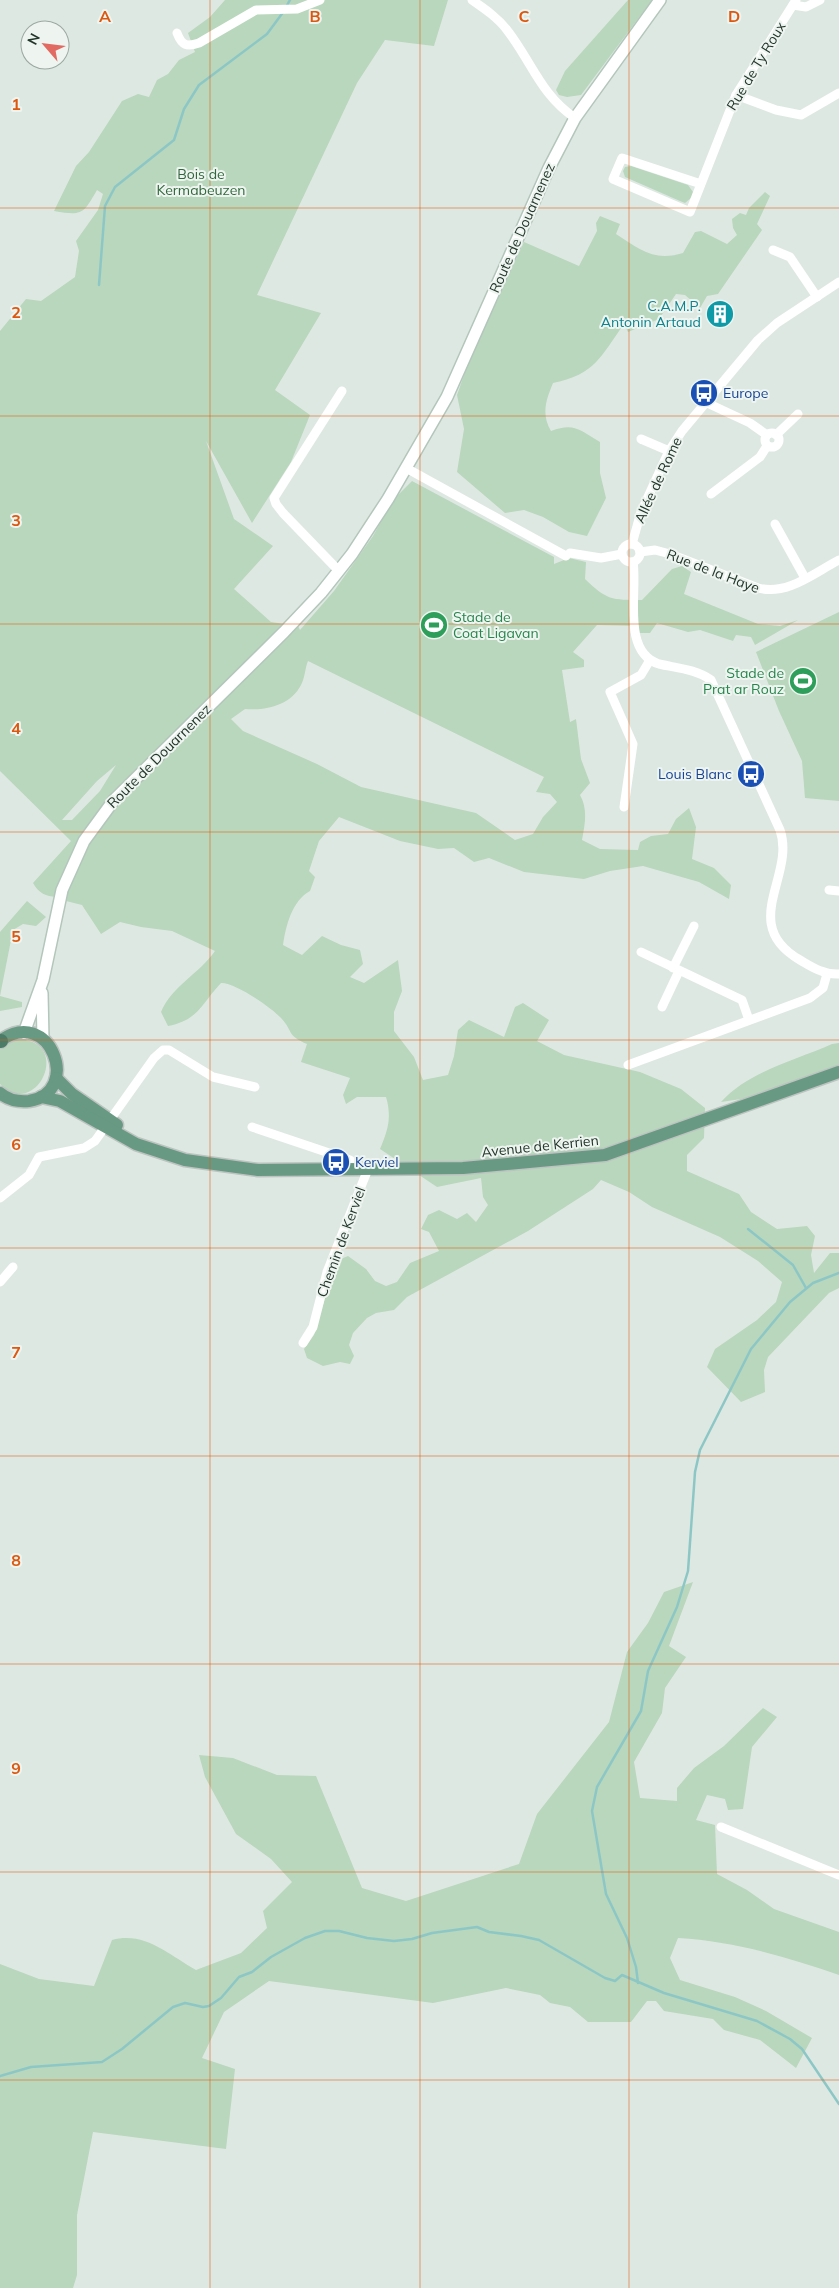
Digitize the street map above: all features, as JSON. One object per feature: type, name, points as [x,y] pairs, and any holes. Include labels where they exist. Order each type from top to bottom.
[{"type":"main road","name":"Route de Douarnenez","points":[[24,1032],[42,980],[62,890],[74,858],[93,827],[120,793],[278,637],[339,571],[369,529],[447,397],[549,168],[575,118],[660,0]]},
{"type":"main road","name":"Route de Douarnenez","points":[[42,980],[43,1039]]},
{"type":"main road","points":[[0,1041],[8,1036],[24,1032],[43,1039],[56,1056],[56,1078],[41,1097],[21,1102],[11,1100],[0,1093]]},
{"type":"main road","name":"Avenue de Kerrien","points":[[41,1097],[60,1100],[108,1125],[214,1165],[258,1170],[470,1168],[605,1155],[839,1072]]},
{"type":"main road","name":"Avenue de Kerrien","points":[[56,1078],[108,1125]]},
{"type":"street","points":[[177,33],[183,44],[189,46],[199,43],[251,13],[278,7],[297,9],[320,0]]},
{"type":"street","points":[[472,0],[501,23],[544,89],[558,105],[575,118]]},
{"type":"street","name":"Rue de Ty Roux","points":[[701,184],[622,158],[613,178],[690,212],[736,95],[794,3],[806,7],[820,0]]},
{"type":"street","points":[[736,95],[776,110],[801,115],[839,94]]},
{"type":"street","points":[[773,250],[790,257],[817,297]]},
{"type":"street","name":"Allée de Rome","points":[[632,544],[638,521],[670,451],[682,431],[745,352],[770,329],[839,282]]},
{"type":"street","points":[[339,571],[278,508],[274,498],[342,391]]},
{"type":"street","points":[[705,402],[750,423],[771,435],[779,440],[778,445],[772,448],[767,446],[764,440],[771,435],[798,414]]},
{"type":"street","points":[[641,439],[670,451]]},
{"type":"street","points":[[711,494],[760,457],[767,446]]},
{"type":"street","points":[[406,468],[568,555],[601,558],[622,554]]},
{"type":"street","points":[[775,524],[805,578]]},
{"type":"street","points":[[622,554],[625,547],[632,544],[640,552],[639,557],[633,562]]},
{"type":"street","name":"Rue de la Haye","points":[[640,552],[655,550],[670,554],[765,590],[783,589],[839,560]]},
{"type":"street","points":[[622,554],[626,560],[633,562]]},
{"type":"street","points":[[633,562],[636,640],[650,660],[696,672],[711,680],[787,837],[771,908],[774,932],[785,950],[827,974],[839,974]]},
{"type":"street","points":[[624,807],[632,744],[610,692],[641,675],[650,660]]},
{"type":"street","points":[[829,890],[839,891]]},
{"type":"street","points":[[662,1007],[694,926]]},
{"type":"street","points":[[641,952],[742,1000],[749,1020]]},
{"type":"street","points":[[628,1064],[816,995],[823,988],[827,974]]},
{"type":"street","points":[[0,1198],[29,1175],[39,1157],[84,1148],[95,1141],[108,1125],[137,1080],[154,1058],[163,1050],[169,1050],[213,1077],[255,1087]]},
{"type":"street","points":[[252,1127],[350,1160],[350,1169]]},
{"type":"street","name":"Chemin de Kerviel","points":[[303,1343],[313,1327],[327,1272],[368,1169]]},
{"type":"street","points":[[0,1282],[13,1267]]},
{"type":"street","points":[[721,1828],[839,1876]]},
{"type":"green space","name":"Bois de Kermabeuzen","points":[[225,0],[448,0],[434,46],[385,40],[357,83],[257,295],[321,313],[275,390],[310,415],[291,462],[252,523],[206,441],[234,519],[273,546],[234,589],[271,622],[298,626],[300,630],[334,591],[373,536],[393,500],[412,481],[554,557],[554,564],[569,558],[586,562],[585,579],[599,591],[610,597],[623,600],[642,600],[672,569],[682,566],[691,572],[684,594],[758,624],[780,626],[798,620],[755,645],[751,637],[736,635],[733,641],[700,630],[688,632],[657,623],[650,633],[639,633],[638,626],[597,625],[573,652],[584,660],[584,667],[562,670],[570,722],[576,719],[581,759],[590,783],[580,795],[585,811],[582,840],[600,849],[638,850],[640,842],[651,836],[668,834],[676,819],[689,808],[696,827],[692,859],[714,868],[731,885],[729,899],[699,882],[643,866],[610,871],[584,879],[524,872],[489,858],[474,862],[454,848],[438,849],[400,841],[339,817],[319,841],[309,871],[315,877],[310,891],[294,907],[283,945],[302,955],[322,936],[341,945],[360,950],[363,964],[350,977],[364,983],[398,960],[402,991],[394,1012],[394,1031],[414,1057],[423,1080],[448,1075],[454,1056],[458,1030],[469,1020],[504,1037],[515,1007],[523,1003],[549,1020],[537,1041],[564,1055],[640,1072],[681,1089],[705,1108],[704,1138],[687,1155],[687,1171],[739,1194],[751,1212],[777,1229],[807,1226],[815,1236],[811,1255],[814,1273],[830,1253],[839,1253],[839,1288],[829,1293],[768,1357],[764,1370],[765,1392],[741,1402],[707,1367],[715,1349],[757,1320],[776,1302],[782,1282],[758,1261],[720,1237],[652,1207],[629,1192],[601,1180],[593,1189],[528,1231],[407,1297],[394,1310],[376,1313],[367,1318],[353,1333],[349,1345],[354,1356],[350,1364],[340,1362],[323,1366],[307,1358],[304,1349],[314,1335],[336,1261],[348,1256],[366,1269],[375,1281],[386,1286],[397,1282],[410,1263],[439,1251],[429,1232],[421,1229],[428,1215],[439,1210],[457,1219],[467,1213],[476,1222],[488,1205],[483,1197],[481,1178],[437,1187],[380,1149],[388,1123],[389,1111],[386,1097],[357,1097],[346,1104],[343,1095],[350,1078],[301,1062],[307,1044],[293,1036],[281,1018],[269,1008],[234,986],[221,983],[199,1010],[187,1020],[168,1026],[161,1012],[166,1003],[179,987],[215,951],[172,931],[120,922],[101,934],[82,905],[66,901],[64,896],[46,895],[39,891],[33,883],[71,841],[0,771],[0,331],[26,299],[41,301],[75,277],[79,251],[76,241],[98,210],[103,194],[97,190],[85,209],[77,213],[54,211],[76,166],[89,152],[122,101],[138,94],[149,97],[157,80],[168,74],[179,60],[195,52],[188,33],[210,17]],"holes":[[[308,661],[544,777],[536,792],[550,794],[557,802],[543,817],[533,834],[515,840],[476,813],[361,787],[317,764],[243,731],[231,719],[245,709],[269,708],[291,697],[297,692],[302,682]],[[116,765],[100,791],[72,820],[62,820],[97,781]]]},
{"type":"green space","points":[[628,0],[652,0],[581,95],[567,97],[559,95],[556,90],[565,71]]},
{"type":"green space","points":[[631,166],[688,185],[693,192],[692,197],[685,203],[625,177],[623,171],[625,167]]},
{"type":"green space","points":[[765,192],[770,196],[757,224],[762,230],[718,294],[707,296],[700,308],[685,295],[676,294],[659,319],[628,332],[624,324],[602,355],[588,369],[579,375],[553,383],[548,395],[545,413],[551,431],[571,427],[582,431],[600,442],[600,473],[606,498],[587,536],[569,532],[543,517],[524,510],[505,513],[457,472],[464,429],[457,395],[469,361],[524,242],[579,266],[597,231],[596,223],[600,216],[620,224],[616,234],[640,249],[655,255],[664,256],[683,253],[695,232],[701,231],[727,244],[737,235],[733,228],[732,219],[740,213],[746,215],[749,208]]},
{"type":"green space","name":"Stade de Prat ar Rouz","points":[[839,612],[839,801],[805,798],[802,761],[779,711],[756,652]]},
{"type":"green space","points":[[27,901],[46,917],[36,926],[23,924],[13,930],[0,996],[0,932]]},
{"type":"green space","points":[[0,996],[22,1002],[22,1007],[0,1011]]},
{"type":"green space","points":[[18,1039],[35,1043],[44,1052],[46,1064],[44,1076],[36,1087],[26,1093],[13,1093],[0,1084],[0,1047]]},
{"type":"green space","points":[[839,1043],[839,1069],[761,1096],[721,1102],[732,1091],[758,1075],[832,1044]]},
{"type":"green space","points":[[693,1582],[669,1646],[686,1657],[665,1688],[662,1713],[634,1762],[640,1798],[677,1801],[677,1788],[694,1768],[724,1746],[763,1708],[777,1717],[752,1747],[743,1809],[728,1810],[725,1799],[707,1795],[696,1820],[715,1825],[717,1874],[747,1890],[774,1909],[839,1932],[839,1975],[760,1951],[699,1940],[678,1938],[670,1958],[680,1980],[735,1997],[766,2011],[812,2038],[796,2068],[760,2040],[724,2030],[713,2019],[664,2011],[656,2001],[647,2001],[631,2022],[588,2022],[570,2007],[550,2003],[540,1995],[506,1988],[433,2003],[269,1981],[224,2012],[202,2058],[235,2069],[226,2149],[93,2132],[77,2215],[77,2275],[73,2288],[0,2288],[0,1964],[39,1979],[94,1986],[112,1940],[124,1938],[135,1939],[156,1946],[196,1970],[241,1953],[267,1928],[263,1911],[292,1882],[271,1859],[236,1834],[205,1777],[199,1755],[233,1758],[277,1775],[316,1776],[362,1888],[406,1901],[519,1864],[537,1814],[609,1722],[627,1652],[648,1623],[664,1592]]},
{"type":"waterway","points":[[286,7],[290,0]]},
{"type":"waterway","points":[[99,285],[105,206],[115,187],[174,140],[184,109],[199,85],[267,34],[284,11]]},
{"type":"waterway","points":[[748,1229],[793,1265],[806,1288]]},
{"type":"waterway","points":[[638,1983],[636,1967],[627,1938],[606,1894],[592,1811],[597,1787],[641,1711],[648,1671],[677,1607],[688,1571],[695,1472],[700,1450],[751,1349],[790,1302],[813,1283],[839,1273]]},
{"type":"waterway","points":[[0,2076],[31,2067],[102,2062],[122,2049],[173,2007],[185,2003],[203,2007],[209,2006],[221,1998],[239,1977],[252,1972],[271,1957],[305,1938],[325,1931],[339,1931],[367,1938],[394,1941],[412,1939],[432,1933],[477,1927],[489,1932],[539,1940],[605,1978],[615,1981],[622,1975],[664,1993],[757,2021],[790,2039],[802,2049],[839,2104]]},
{"type":"place","name":"C.A.M.P. Antonin Artaud","points":[[720,314]]},
{"type":"place","name":"Europe","points":[[704,393]]},
{"type":"place","name":"Stade de Coat Ligavan","points":[[434,625]]},
{"type":"place","name":"Stade de Prat ar Rouz","points":[[803,681]]},
{"type":"place","name":"Louis Blanc","points":[[751,774]]},
{"type":"place","name":"Kerviel","points":[[336,1162]]}]
